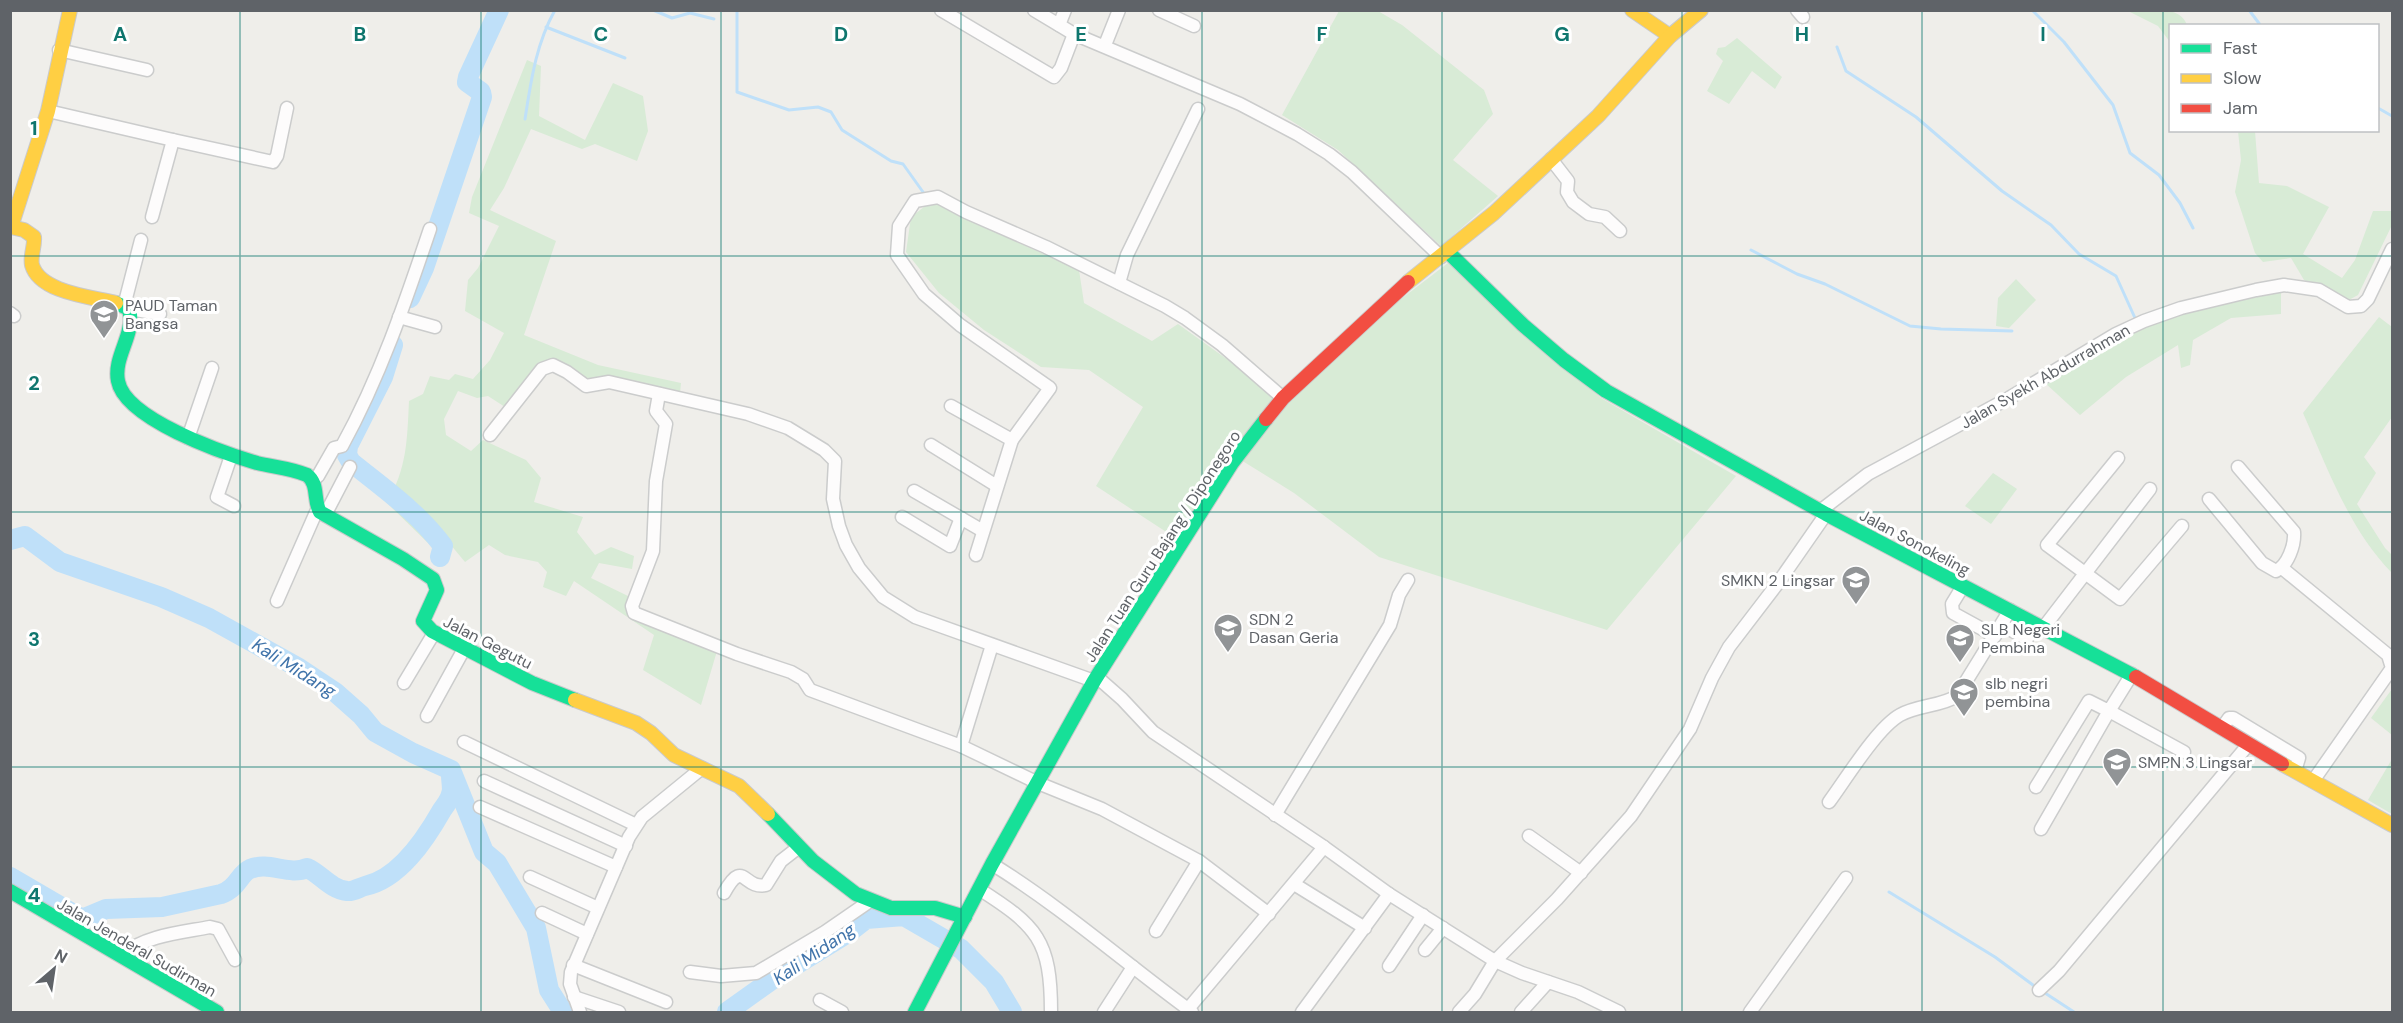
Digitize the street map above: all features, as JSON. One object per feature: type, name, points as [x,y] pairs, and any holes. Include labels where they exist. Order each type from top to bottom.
[{"type":"main road","points":[[70,10],[48,111],[11,228],[24,230],[34,237],[32,265],[41,279],[80,297],[126,308],[131,320],[117,367],[117,375],[120,388],[134,405],[188,438],[231,456],[298,472],[312,481],[321,513]]},
{"type":"main road","points":[[1632,10],[1670,36]]},
{"type":"main road","name":"Jalan Tuan Guru Bajang / Diponegoro","points":[[915,1012],[979,889],[1096,679],[1232,463],[1283,398],[1408,282],[1494,213],[1598,116],[1670,36],[1701,10]]},
{"type":"main road","name":"Jalan Sonokeling","points":[[1445,254],[1523,325],[1605,391],[1823,512],[2132,674],[2248,745],[2392,825]]},
{"type":"main road","name":"Jalan Gegutu","points":[[321,513],[434,579],[436,590],[423,621],[434,633],[564,697],[636,723],[674,754],[739,786],[757,801],[799,848],[841,884],[870,901],[891,908],[943,909],[965,917]]},
{"type":"main road","name":"Jalan Jenderal Sudirman","points":[[10,891],[217,1012]]},
{"type":"street","points":[[941,10],[1054,77],[1061,68],[1074,34]]},
{"type":"street","points":[[1034,10],[1074,34],[1106,45],[1240,104],[1313,144],[1352,172],[1445,254]]},
{"type":"street","points":[[1059,25],[1065,10]]},
{"type":"street","points":[[1106,45],[1119,10]]},
{"type":"street","points":[[1159,10],[1173,13],[1194,26]]},
{"type":"street","points":[[60,50],[147,70]]},
{"type":"street","points":[[48,111],[273,162],[278,156],[287,108]]},
{"type":"street","points":[[1119,283],[1127,255],[1198,109]]},
{"type":"street","points":[[152,217],[173,140]]},
{"type":"street","points":[[1551,159],[1568,181],[1568,192],[1573,202],[1589,214],[1605,217],[1620,231]]},
{"type":"street","points":[[976,555],[1012,440],[1050,388],[960,326],[924,294],[897,255],[899,226],[915,201],[938,197],[966,212],[1046,247],[1185,318],[1242,361],[1283,398]]},
{"type":"street","points":[[312,481],[318,476],[334,448],[342,446],[373,388],[403,318],[430,228]]},
{"type":"street","points":[[141,240],[126,308],[160,314]]},
{"type":"street","name":"Jalan Syekh Abdurrahman","points":[[1823,512],[1868,474],[2001,403],[2115,334],[2181,308],[2284,285],[2319,290],[2348,307],[2361,306],[2368,299],[2392,249]]},
{"type":"street","points":[[403,318],[435,327]]},
{"type":"street","points":[[490,435],[536,376],[548,366],[553,365],[586,386],[609,382],[715,405],[788,428],[824,450],[837,465],[833,499],[846,545],[871,584],[888,601],[915,617],[1096,679],[1122,699],[1153,732],[1324,847],[1389,894],[1496,961],[1578,992],[1619,1012]]},
{"type":"street","points":[[188,438],[212,368]]},
{"type":"street","points":[[659,394],[656,411],[666,424],[656,481],[653,551],[632,606],[634,613],[736,654],[791,672],[803,679],[813,692],[961,746],[1038,783],[1102,809],[1199,861],[1269,914]]},
{"type":"street","points":[[951,406],[1012,440]]},
{"type":"street","points":[[931,445],[997,486]]},
{"type":"street","points":[[231,456],[217,497],[234,506]]},
{"type":"street","points":[[2118,458],[2047,545],[2120,599],[2182,526]]},
{"type":"street","points":[[278,601],[321,513],[350,467]]},
{"type":"street","points":[[2209,499],[2262,563],[2276,571],[2282,568],[2295,542],[2295,532],[2238,467]]},
{"type":"street","points":[[2044,627],[2150,489]]},
{"type":"street","points":[[914,491],[983,531]]},
{"type":"street","points":[[1460,1012],[1475,994],[1496,961],[1581,873],[1631,816],[1684,738],[1729,647],[1778,583],[1823,512]]},
{"type":"street","points":[[902,517],[950,546],[961,518]]},
{"type":"street","points":[[2282,568],[2388,655],[2392,668],[2313,781]]},
{"type":"street","points":[[1275,815],[1390,625],[1399,595],[1408,580]]},
{"type":"street","points":[[1963,586],[1952,604],[1953,613],[1998,631],[2027,639]]},
{"type":"street","points":[[1829,802],[1890,722],[1918,707],[1948,701],[1957,696],[2010,610]]},
{"type":"street","points":[[405,683],[434,633]]},
{"type":"street","points":[[961,746],[992,645]]},
{"type":"street","points":[[427,716],[464,649]]},
{"type":"street","points":[[2041,829],[2132,674]]},
{"type":"street","points":[[2036,787],[2089,701],[2184,752]]},
{"type":"street","points":[[2222,728],[2229,718],[2233,718],[2300,758],[2295,771]]},
{"type":"street","points":[[464,742],[636,825]]},
{"type":"street","points":[[2040,990],[2059,972],[2248,745]]},
{"type":"street","points":[[580,1012],[570,984],[573,965],[636,825],[702,768]]},
{"type":"street","points":[[483,781],[626,846]]},
{"type":"street","points":[[480,807],[616,867]]},
{"type":"street","points":[[1529,837],[1581,873]]},
{"type":"street","points":[[993,864],[1059,908],[1190,1011],[1324,847]]},
{"type":"street","points":[[724,893],[736,876],[759,885],[766,885],[780,861],[799,848]]},
{"type":"street","points":[[1156,931],[1199,861]]},
{"type":"street","points":[[530,877],[598,908]]},
{"type":"street","points":[[1750,1012],[1846,878]]},
{"type":"street","points":[[1294,884],[1365,928]]},
{"type":"street","points":[[979,889],[1015,912],[1036,935],[1045,957],[1051,985],[1051,1012]]},
{"type":"street","points":[[1302,1012],[1389,894]]},
{"type":"street","points":[[690,972],[721,976],[756,973],[825,932],[870,901]]},
{"type":"street","points":[[542,913],[587,934]]},
{"type":"street","points":[[1389,966],[1423,915]]},
{"type":"street","points":[[121,955],[143,941],[210,927],[218,929],[235,960]]},
{"type":"street","points":[[1425,950],[1443,928]]},
{"type":"street","points":[[573,965],[666,1002]]},
{"type":"street","points":[[1104,1012],[1133,968]]},
{"type":"street","points":[[1521,1012],[1548,982]]},
{"type":"street","points":[[574,998],[619,1012]]},
{"type":"street","points":[[820,1000],[842,1012]]},
{"type":"green space","points":[[2153,9],[2170,11],[2183,18],[2186,24],[2169,24],[2169,41],[2158,26],[2128,11]]},
{"type":"green space","points":[[1339,11],[1378,11],[1402,25],[1484,90],[1493,114],[1453,160],[1498,196],[1441,246],[1338,150],[1282,115]]},
{"type":"green space","points":[[1737,38],[1782,77],[1775,89],[1752,71],[1729,104],[1707,91],[1723,61],[1716,54],[1718,48],[1725,47]]},
{"type":"green space","points":[[527,60],[541,66],[539,116],[585,140],[613,83],[643,96],[648,131],[637,161],[595,144],[582,149],[531,129],[504,188],[490,210],[556,241],[524,335],[598,365],[681,383],[680,393],[605,378],[583,379],[537,367],[505,407],[488,396],[477,398],[458,391],[444,419],[446,435],[471,451],[483,440],[526,460],[541,478],[534,502],[583,517],[577,532],[595,555],[611,547],[634,556],[632,569],[599,563],[591,578],[628,596],[631,615],[717,651],[701,705],[643,670],[654,635],[574,581],[566,596],[543,587],[547,572],[538,562],[505,555],[489,545],[465,562],[450,544],[429,544],[387,503],[402,466],[409,401],[423,394],[430,376],[449,380],[455,374],[473,379],[490,360],[504,333],[465,311],[468,280],[478,268],[499,226],[469,213],[472,197]]},
{"type":"green space","points":[[2238,132],[2255,132],[2259,183],[2287,186],[2329,207],[2303,254],[2342,278],[2355,260],[2373,211],[2392,211],[2392,225],[2358,295],[2347,301],[2304,280],[2291,258],[2263,262],[2255,253],[2235,192],[2241,160]]},
{"type":"green space","points":[[933,200],[960,216],[1079,270],[1084,303],[1152,341],[1178,324],[1288,403],[1379,316],[1448,263],[1601,398],[1736,476],[1607,630],[1379,557],[1294,493],[1228,452],[1177,539],[1096,486],[1143,407],[1089,370],[1041,367],[984,330],[939,293],[906,252],[911,217]]},
{"type":"green space","points":[[2016,279],[2036,300],[2009,328],[1996,326],[1998,298]]},
{"type":"green space","points":[[2281,292],[2281,314],[2231,318],[2193,340],[2190,365],[2181,368],[2178,345],[2126,377],[2080,415],[2044,382],[2144,327],[2171,315]]},
{"type":"green space","points":[[2379,317],[2392,327],[2392,417],[2364,457],[2376,473],[2357,504],[2385,548],[2392,555],[2392,573],[2363,537],[2352,518],[2303,413]]},
{"type":"green space","points":[[1993,473],[2017,489],[1991,524],[1965,506]]},
{"type":"green space","points":[[2392,689],[2392,735],[2371,718]]},
{"type":"green space","points":[[2392,759],[2392,814],[2368,800]]},
{"type":"waterway","points":[[410,298],[424,268],[482,97],[481,92],[467,82],[468,77],[499,10]]},
{"type":"waterway","points":[[525,119],[539,49],[555,10]]},
{"type":"waterway","points":[[653,10],[672,18],[690,13],[714,19]]},
{"type":"waterway","points":[[737,10],[737,92],[789,110],[818,107],[831,112],[842,130],[891,161],[903,164],[923,192]]},
{"type":"waterway","points":[[2032,10],[2064,42],[2113,105],[2130,153],[2159,175],[2180,203],[2193,228]]},
{"type":"waterway","points":[[2249,10],[2260,24]]},
{"type":"waterway","points":[[546,27],[625,58]]},
{"type":"waterway","points":[[1837,47],[1846,71],[1916,117],[2002,191],[2051,225],[2079,254],[2116,276],[2135,318]]},
{"type":"waterway","points":[[2379,109],[2392,116]]},
{"type":"waterway","points":[[1751,250],[1797,274],[1825,284],[1910,326],[2012,331]]},
{"type":"waterway","points":[[393,345],[383,377],[348,446],[347,455],[351,462],[423,522],[443,546],[440,557]]},
{"type":"waterway","name":"Kali Midang","points":[[10,540],[25,536],[60,562],[161,597],[209,618],[299,668],[335,692],[361,715],[375,732],[451,770],[484,852],[497,863],[536,928],[549,990],[563,1012]]},
{"type":"waterway","points":[[10,877],[82,919],[106,909],[162,907],[221,894],[231,888],[246,871],[257,867],[293,870],[307,868],[341,890],[351,891],[377,882],[400,867],[410,857],[428,834],[449,800],[452,790],[451,776]]},
{"type":"waterway","points":[[1889,892],[1995,957],[2033,985]]},
{"type":"waterway","name":"Kali Midang","points":[[727,1012],[773,979],[848,933],[866,919],[904,916],[961,949],[994,982],[1012,1012]]},
{"type":"waterway","points":[[2045,993],[2074,1012]]},
{"type":"traffic: fast","points":[[1448,252],[1523,325],[1564,360],[1606,391],[1826,514],[2136,677]]},
{"type":"traffic: fast","points":[[116,303],[129,309],[130,318],[130,327],[117,372],[118,381],[125,395],[138,408],[156,421],[200,443],[257,463],[307,475],[315,487],[320,512],[403,559],[433,579],[437,590],[423,621],[432,631],[532,683],[575,700]]},
{"type":"traffic: fast","points":[[915,1012],[992,864],[1094,681],[1232,463],[1266,419]]},
{"type":"traffic: fast","points":[[768,814],[813,861],[856,894],[891,908],[935,908],[965,917]]},
{"type":"traffic: fast","points":[[10,891],[217,1012]]},
{"type":"traffic: slow","points":[[70,10],[48,111],[11,227],[24,230],[34,237],[32,265],[45,282],[81,296],[116,303]]},
{"type":"traffic: slow","points":[[1632,10],[1670,36]]},
{"type":"traffic: slow","points":[[1408,282],[1494,213],[1598,116],[1670,36],[1701,10]]},
{"type":"traffic: slow","points":[[575,700],[636,723],[651,733],[674,755],[739,786],[768,814]]},
{"type":"traffic: slow","points":[[2282,764],[2392,825]]},
{"type":"traffic: jam","points":[[1266,419],[1283,398],[1408,282]]},
{"type":"traffic: jam","points":[[2136,677],[2282,764]]},
{"type":"place","name":"PAUD Taman Bangsa","points":[[104,340]]},
{"type":"place","name":"SMKN 2 Lingsar","points":[[1856,606]]},
{"type":"place","name":"SDN 2 Dasan Geria","points":[[1228,654]]},
{"type":"place","name":"SLB Negeri Pembina","points":[[1960,664]]},
{"type":"place","name":"slb negri pembina","points":[[1964,718]]},
{"type":"place","name":"SMPN 3 Lingsar","points":[[2117,788]]}]
